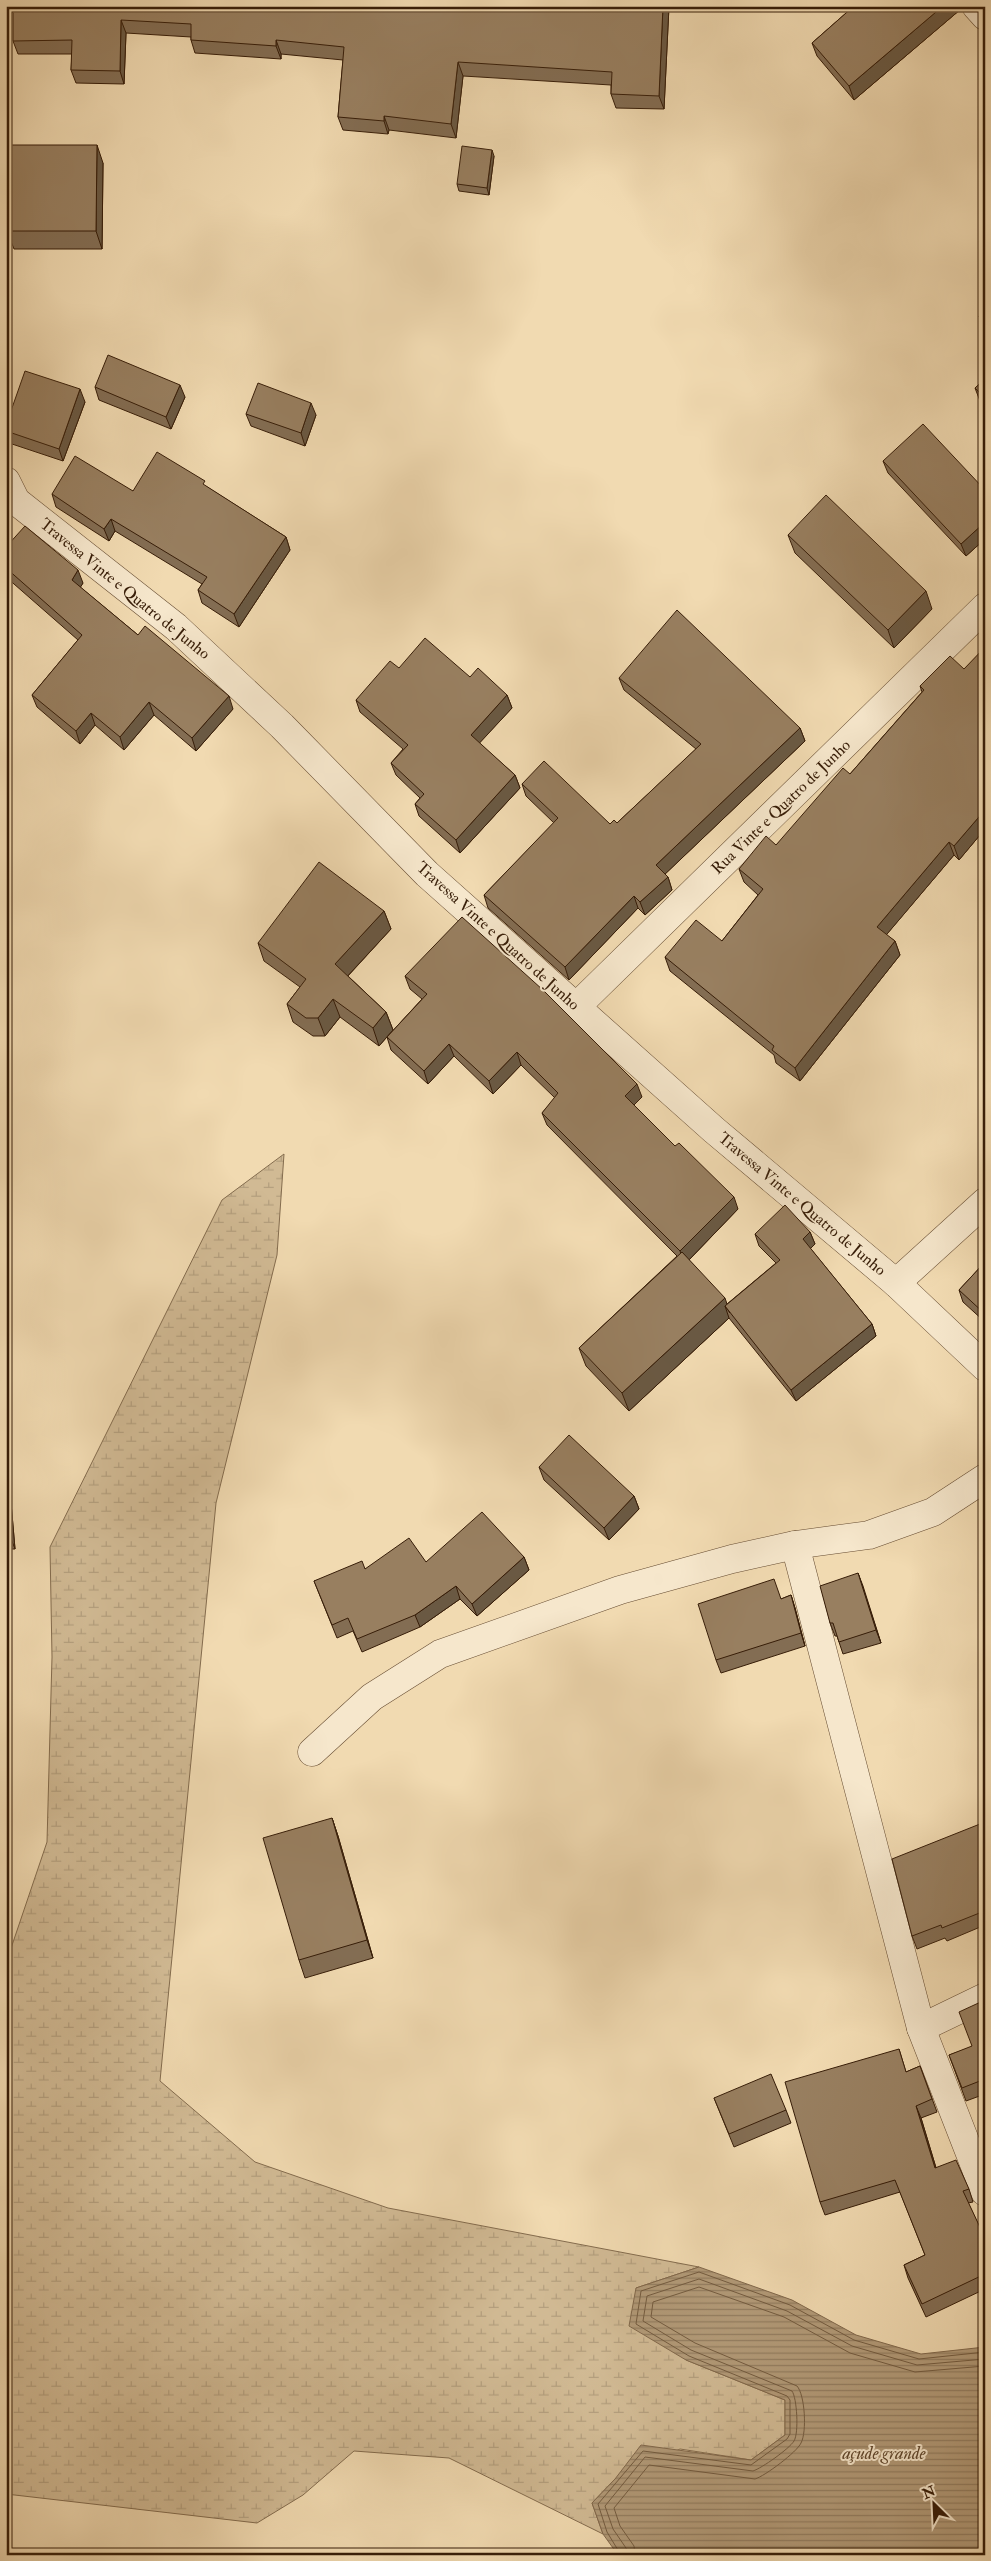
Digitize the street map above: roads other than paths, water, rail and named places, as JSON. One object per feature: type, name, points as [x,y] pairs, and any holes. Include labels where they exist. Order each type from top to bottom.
[{"type":"street","points":[[976,6],[985,16]]},
{"type":"street","name":"Travessa Vinte e Quatro de Junho","points":[[9,495],[176,627],[282,726],[427,874],[714,1130],[896,1283],[985,1367]]},
{"type":"street","name":"Rua Vinte e Quatro de Junho","points":[[576,1008],[985,607]]},
{"type":"street","points":[[896,1283],[985,1202]]},
{"type":"street","points":[[312,1752],[372,1696],[440,1654],[620,1590],[732,1559],[795,1545],[869,1534],[933,1512],[985,1478]]},
{"type":"street","points":[[795,1545],[921,2028],[985,2192]]},
{"type":"street","points":[[921,2028],[985,1997]]},
{"type":"water","name":"açude grande","points":[[699,2267],[792,2300],[856,2335],[921,2354],[985,2347],[985,2555],[618,2555],[603,2534],[592,2503],[615,2479],[641,2445],[751,2460],[785,2435],[785,2400],[686,2360],[629,2326],[636,2288]]}]
